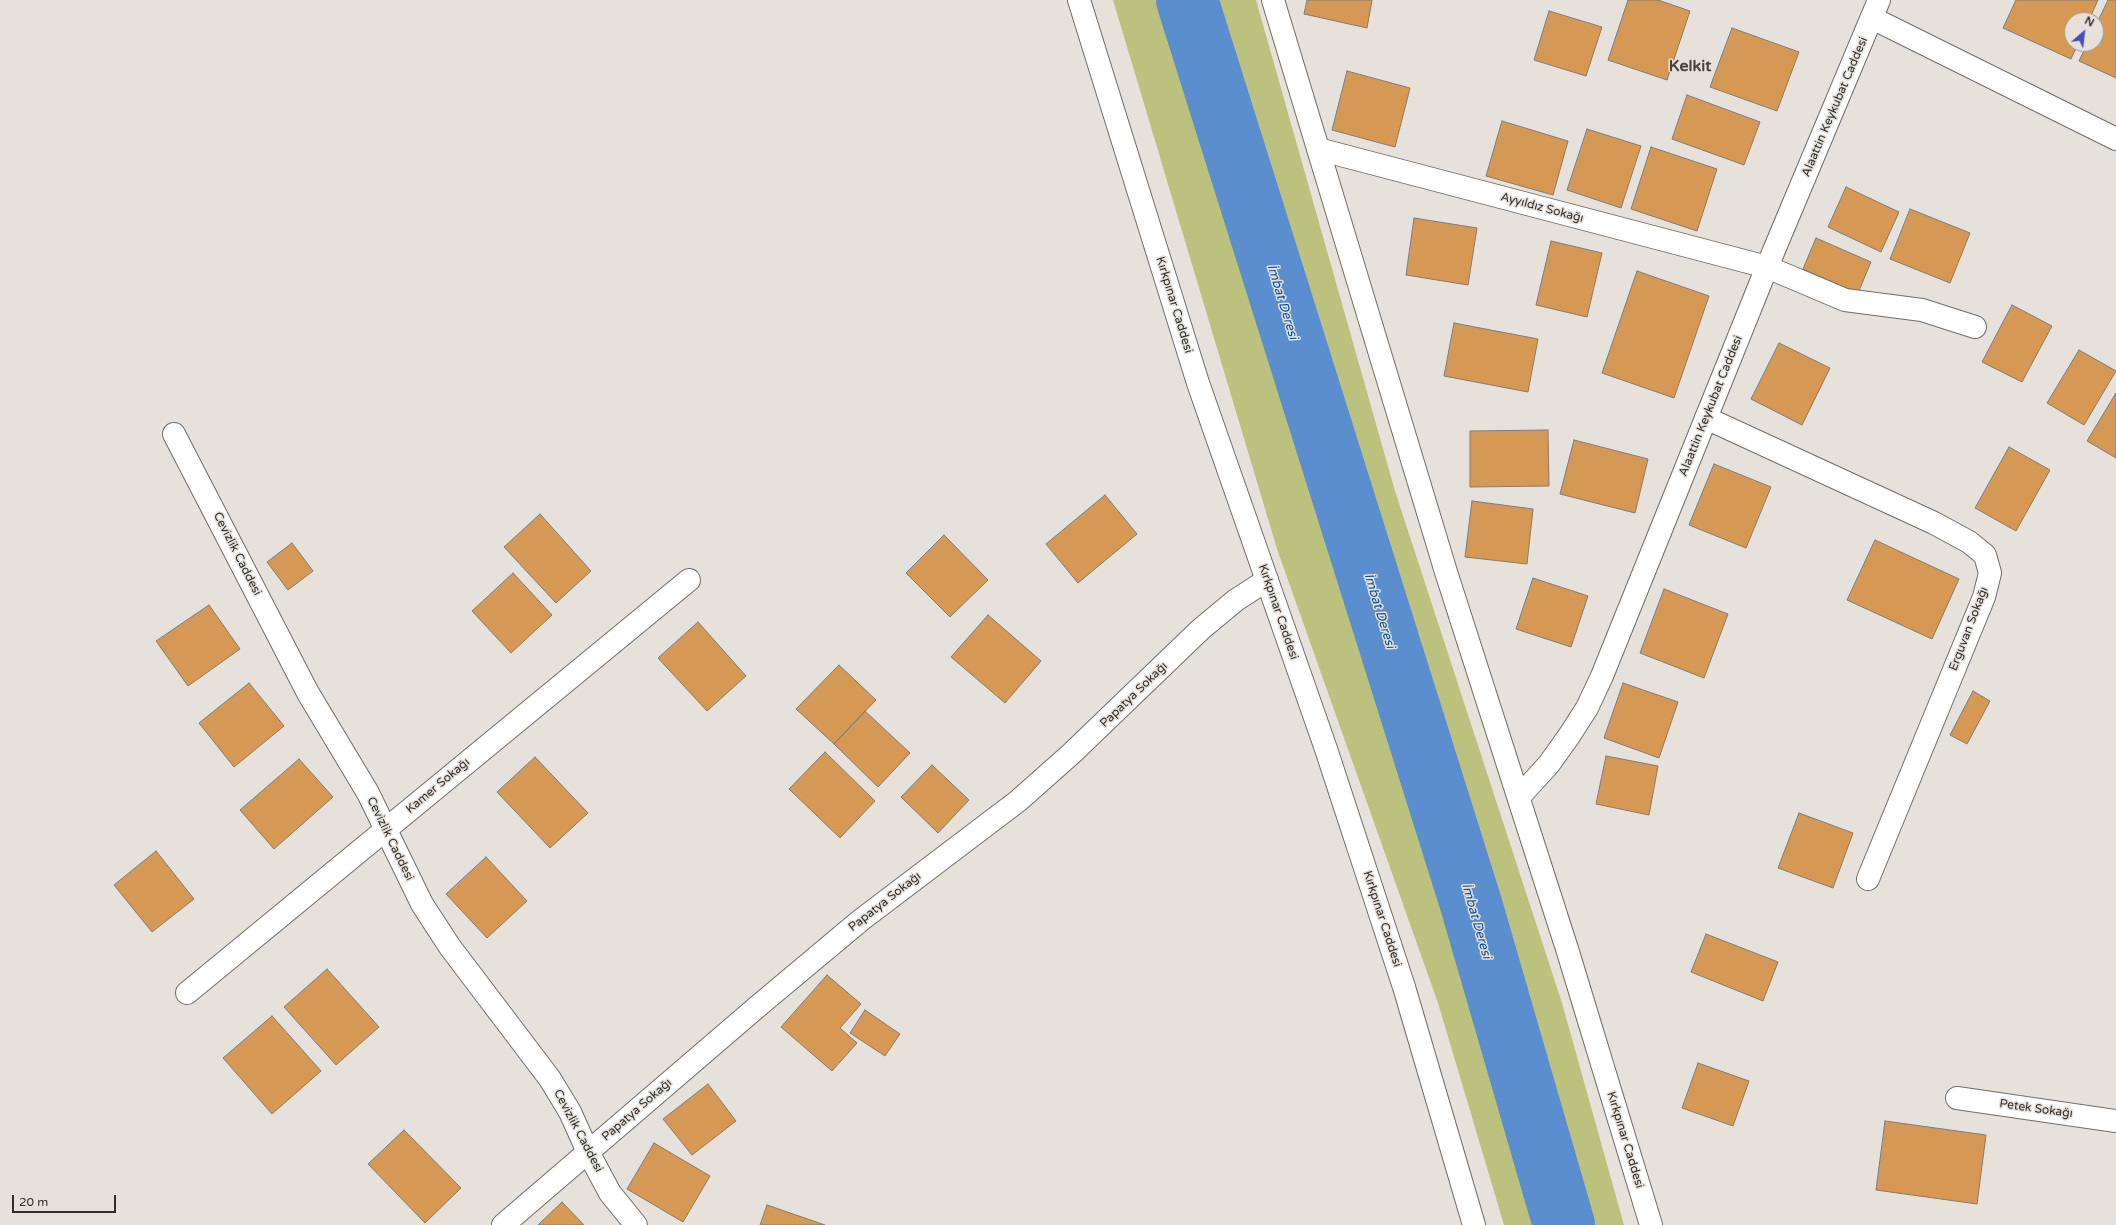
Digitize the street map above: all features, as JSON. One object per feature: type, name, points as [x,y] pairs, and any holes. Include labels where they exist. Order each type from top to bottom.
[{"type":"street","name":"Kırkpınar Caddesi","points":[[1079,0],[1198,383],[1326,749],[1404,987],[1474,1225]]},
{"type":"street","name":"Kırkpınar Caddesi","points":[[1273,0],[1446,572],[1568,952],[1651,1225]]},
{"type":"street","points":[[1876,9],[2116,139]]},
{"type":"street","name":"Alaattin Keykubat Caddesi","points":[[1518,797],[1549,764],[1587,708],[1602,676],[1767,267],[1876,9]]},
{"type":"street","name":"Ayyıldız Sokağı","points":[[1318,149],[1767,267],[1845,300],[1922,310],[1975,327]]},
{"type":"street","name":"Erguvan Sokağı","points":[[1706,418],[1934,523],[1969,542],[1984,555],[1990,573],[1984,597],[1868,879]]},
{"type":"street","name":"Cevizlik Caddesi","points":[[174,434],[304,686],[368,793],[422,904],[450,947],[550,1080],[570,1112],[588,1152],[610,1193],[636,1225]]},
{"type":"street","name":"Kamer Sokağı","points":[[187,992],[689,580]]},
{"type":"street","name":"Papatya Sokağı","points":[[503,1225],[757,1006],[861,920],[1018,802],[1071,754],[1201,629],[1236,600],[1267,580]]},
{"type":"street","name":"Petek Sokağı","points":[[1957,1098],[2116,1121]]},
{"type":"green space","points":[[1113,0],[1256,0],[1395,491],[1562,1003],[1624,1225],[1504,1225],[1438,1003],[1277,549]]},
{"type":"building","points":[[1307,0],[1372,0],[1367,28],[1304,14]]},
{"type":"building","points":[[1628,0],[1658,0],[1690,11],[1667,80],[1608,60]]},
{"type":"building","points":[[2016,0],[2098,0],[2093,12],[2064,12],[2064,52],[2074,52],[2071,59],[2003,28]]},
{"type":"building","points":[[2108,0],[2116,0],[2116,78],[2079,61],[2083,52],[2104,52],[2104,12],[2102,12]]},
{"type":"building","points":[[1549,11],[1602,27],[1586,76],[1534,60]]},
{"type":"building","points":[[1732,28],[1799,52],[1777,111],[1710,87]]},
{"type":"building","points":[[1347,71],[1410,88],[1395,147],[1332,130]]},
{"type":"building","points":[[1687,95],[1760,122],[1744,165],[1672,139]]},
{"type":"building","points":[[1502,121],[1568,141],[1553,195],[1486,176]]},
{"type":"building","points":[[1587,129],[1641,146],[1621,208],[1567,190]]},
{"type":"building","points":[[1651,147],[1717,169],[1697,231],[1631,209]]},
{"type":"building","points":[[1846,187],[1899,212],[1881,252],[1828,227]]},
{"type":"building","points":[[1910,209],[1970,233],[1950,283],[1890,259]]},
{"type":"building","points":[[1414,218],[1477,228],[1468,285],[1406,275]]},
{"type":"building","points":[[1816,238],[1871,262],[1858,293],[1803,269]]},
{"type":"building","points":[[1551,241],[1602,253],[1587,317],[1536,305]]},
{"type":"building","points":[[1637,271],[1709,296],[1674,398],[1602,373]]},
{"type":"building","points":[[2012,305],[2052,326],[2022,382],[1982,362]]},
{"type":"building","points":[[1454,323],[1538,339],[1528,392],[1444,376]]},
{"type":"building","points":[[1779,343],[1830,368],[1802,425],[1751,399]]},
{"type":"building","points":[[2079,350],[2116,371],[2084,425],[2047,403]]},
{"type":"building","points":[[2116,393],[2116,458],[2087,441]]},
{"type":"building","points":[[1548,430],[1549,486],[1470,487],[1470,431]]},
{"type":"building","points":[[1574,440],[1648,459],[1635,513],[1560,494]]},
{"type":"building","points":[[2009,447],[2050,470],[2016,531],[1975,508]]},
{"type":"building","points":[[1714,464],[1771,487],[1746,548],[1689,525]]},
{"type":"building","points":[[1105,495],[1137,534],[1078,583],[1046,544]]},
{"type":"building","points":[[1472,501],[1533,509],[1527,564],[1465,557]]},
{"type":"building","points":[[540,514],[591,571],[556,603],[504,547]]},
{"type":"building","points":[[944,535],[988,580],[950,617],[906,573]]},
{"type":"building","points":[[1875,540],[1959,579],[1932,639],[1847,600]]},
{"type":"building","points":[[292,543],[313,571],[288,590],[267,562]]},
{"type":"building","points":[[513,573],[552,615],[511,653],[472,611]]},
{"type":"building","points":[[1533,578],[1588,596],[1571,647],[1516,629]]},
{"type":"building","points":[[1664,589],[1728,614],[1704,678],[1640,653]]},
{"type":"building","points":[[209,605],[240,649],[188,686],[156,641]]},
{"type":"building","points":[[988,615],[1041,661],[1005,703],[951,657]]},
{"type":"building","points":[[698,622],[746,676],[707,711],[658,658]]},
{"type":"building","points":[[839,665],[876,700],[834,744],[796,709]]},
{"type":"building","points":[[249,683],[284,726],[234,767],[199,723]]},
{"type":"building","points":[[1623,683],[1678,702],[1659,758],[1604,738]]},
{"type":"building","points":[[1973,691],[1990,701],[1967,744],[1950,735]]},
{"type":"building","points":[[865,711],[910,753],[878,787],[834,744]]},
{"type":"building","points":[[825,752],[875,801],[840,838],[789,789]]},
{"type":"building","points":[[1606,756],[1658,766],[1649,815],[1596,804]]},
{"type":"building","points":[[535,757],[588,813],[550,848],[497,792]]},
{"type":"building","points":[[299,759],[333,797],[274,849],[240,810]]},
{"type":"building","points":[[932,765],[969,800],[938,833],[901,797]]},
{"type":"building","points":[[1799,813],[1853,833],[1833,888],[1778,868]]},
{"type":"building","points":[[156,851],[194,899],[152,932],[114,885]]},
{"type":"building","points":[[486,857],[527,901],[487,938],[446,894]]},
{"type":"building","points":[[1706,934],[1778,962],[1763,1001],[1691,972]]},
{"type":"building","points":[[327,969],[379,1027],[336,1065],[284,1007]]},
{"type":"building","points":[[827,975],[861,1004],[840,1028],[857,1043],[832,1071],[781,1027]]},
{"type":"building","points":[[865,1010],[900,1034],[885,1056],[850,1033]]},
{"type":"building","points":[[272,1016],[321,1071],[272,1114],[223,1058]]},
{"type":"building","points":[[1698,1063],[1749,1081],[1733,1126],[1682,1108]]},
{"type":"building","points":[[708,1084],[736,1121],[692,1155],[663,1119]]},
{"type":"building","points":[[1885,1121],[1986,1135],[1977,1204],[1876,1190]]},
{"type":"building","points":[[404,1130],[461,1188],[425,1223],[368,1164]]},
{"type":"building","points":[[654,1143],[710,1176],[683,1222],[627,1189]]},
{"type":"building","points":[[562,1202],[584,1225],[538,1225]]},
{"type":"building","points":[[767,1205],[825,1225],[760,1225]]},
{"type":"waterway","name":"İmbat Deresi","points":[[1187,0],[1471,904],[1564,1225]]},
{"type":"district","name":"Kelkit","points":[[1690,67]]}]
